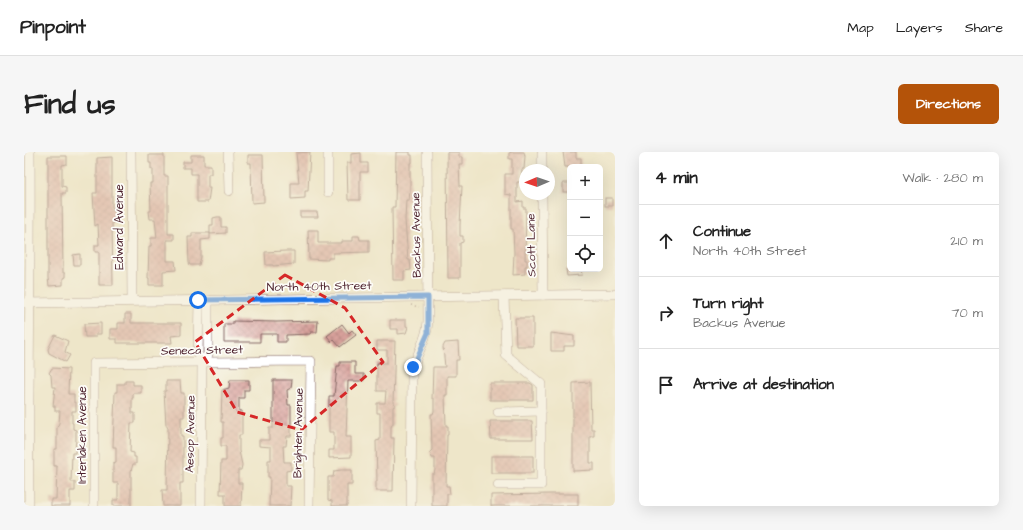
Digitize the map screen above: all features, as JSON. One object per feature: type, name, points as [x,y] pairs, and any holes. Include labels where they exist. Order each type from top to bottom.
[{"type":"street","points":[[29,506],[27,194],[30,152]]},
{"type":"street","name":"Edward Avenue","points":[[130,152],[132,301]]},
{"type":"street","points":[[228,152],[228,191]]},
{"type":"street","points":[[328,152],[328,192]]},
{"type":"street","name":"Backus Avenue","points":[[411,506],[412,375],[413,367],[428,333],[427,152]]},
{"type":"street","points":[[542,152],[542,164]]},
{"type":"street","name":"Scott Lane","points":[[542,200],[544,295]]},
{"type":"street","name":"North 40th Street","points":[[27,303],[615,294]]},
{"type":"street","points":[[498,485],[541,485],[541,384],[506,355],[504,296]]},
{"type":"street","name":"Aesop Avenue","points":[[198,300],[198,355],[202,362],[201,506]]},
{"type":"street","name":"Aesop Avenue","points":[[202,362],[208,354],[208,300]]},
{"type":"street","name":"Seneca Street","points":[[94,364],[310,361]]},
{"type":"street","name":"Brighten Avenue","points":[[309,506],[310,361]]},
{"type":"street","name":"Interlaken Avenue","points":[[94,364],[94,506]]},
{"type":"street","points":[[498,412],[541,411]]},
{"type":"highlighted area","points":[[285,275],[345,308],[383,362],[301,430],[237,412],[195,342]]},
{"type":"building","points":[[310,152],[308,191],[305,191],[305,198],[291,199],[291,183],[299,183],[296,153]]},
{"type":"building","points":[[396,152],[410,152],[410,155],[412,155],[412,163],[410,163],[410,191],[409,200],[406,200],[405,220],[408,260],[410,260],[411,270],[404,271],[404,280],[393,280],[392,207],[395,207]]},
{"type":"building","points":[[447,152],[459,152],[459,157],[462,157],[462,164],[459,164],[460,186],[462,186],[460,236],[463,236],[463,242],[460,243],[460,278],[448,278]]},
{"type":"building","points":[[524,152],[525,156],[524,164],[519,164],[517,202],[523,201],[523,208],[526,208],[525,260],[527,260],[527,266],[525,266],[525,274],[513,275],[514,253],[513,229],[511,229],[511,195],[505,194],[505,174],[512,174],[512,159],[509,159],[509,153]]},
{"type":"building","points":[[563,152],[576,152],[576,158],[581,158],[581,164],[567,164],[567,167],[565,167]]},
{"type":"building","points":[[361,153],[361,163],[368,163],[368,172],[360,172],[360,200],[348,200],[347,163],[351,163],[351,154]]},
{"type":"building","points":[[149,155],[164,155],[164,176],[168,176],[168,234],[174,234],[174,240],[167,240],[167,261],[175,261],[176,270],[163,271],[163,285],[149,285],[148,278],[149,246],[151,246],[151,238],[157,238],[155,219],[150,219],[149,211],[151,211],[150,183],[153,183],[153,169],[151,169],[151,163],[149,163]]},
{"type":"building","points":[[191,155],[204,155],[204,165],[211,165],[211,174],[208,174],[208,188],[210,188],[208,202],[197,202],[197,174],[191,174],[191,168],[183,168],[183,162],[191,162]]},
{"type":"building","points":[[248,155],[263,155],[264,202],[252,203],[251,163],[248,163]]},
{"type":"building","points":[[48,156],[67,156],[67,164],[62,165],[62,186],[66,187],[66,193],[62,193],[63,273],[65,273],[65,277],[63,278],[63,285],[49,286],[48,278]]},
{"type":"building","points":[[112,157],[112,208],[114,208],[115,222],[112,222],[113,285],[99,285],[99,252],[95,252],[95,245],[99,245],[98,224],[95,226],[93,193],[97,193],[97,158]]},
{"type":"building","points":[[563,183],[567,183],[567,192],[563,192]]},
{"type":"building","points":[[605,198],[612,198],[612,206],[605,206]]},
{"type":"building","points":[[300,212],[317,212],[318,217],[300,217]]},
{"type":"building","points":[[221,217],[221,227],[226,227],[226,233],[210,234],[210,225],[213,225],[213,218]]},
{"type":"building","points":[[308,230],[318,230],[318,243],[342,243],[342,241],[353,241],[353,236],[359,236],[360,240],[369,240],[369,252],[333,253],[333,258],[328,258],[328,260],[309,259]]},
{"type":"building","points":[[192,233],[210,233],[210,239],[201,240],[201,257],[199,265],[190,265],[189,263],[188,237],[192,237]]},
{"type":"building","points":[[294,251],[294,264],[273,266],[266,265],[265,252]]},
{"type":"building","points":[[80,254],[80,265],[74,265],[73,255]]},
{"type":"building","points":[[566,269],[567,272],[582,272],[582,275],[567,276]]},
{"type":"building","points":[[125,314],[131,314],[131,323],[181,323],[181,335],[171,336],[172,343],[117,343],[117,339],[110,339],[110,329],[118,329],[118,323],[125,323]]},
{"type":"building","points":[[515,318],[533,318],[533,346],[516,346]]},
{"type":"building","points":[[390,320],[406,320],[406,326],[408,327],[406,333],[398,334],[398,329],[390,329]]},
{"type":"building","points":[[233,321],[318,321],[317,332],[311,332],[310,334],[286,335],[286,342],[277,342],[277,334],[260,334],[260,342],[224,342],[224,324],[233,324]]},
{"type":"building","points":[[101,323],[101,334],[96,334],[96,337],[85,337],[84,324]]},
{"type":"building","points":[[342,324],[349,333],[352,330],[356,335],[340,347],[334,340],[332,342],[327,336]]},
{"type":"building","points":[[551,333],[574,336],[574,346],[564,346],[564,351],[551,351]]},
{"type":"building","points":[[55,335],[68,341],[65,352],[70,355],[66,362],[49,353],[48,349]]},
{"type":"building","points":[[377,341],[395,341],[393,403],[396,405],[393,407],[393,423],[391,427],[391,438],[394,438],[393,491],[376,491],[376,441],[380,440],[380,413],[377,413],[377,403],[385,403],[386,391],[377,391],[377,363],[387,363],[387,350],[377,350]]},
{"type":"building","points":[[458,342],[459,360],[456,360],[456,376],[447,376],[447,395],[445,395],[446,426],[448,426],[446,486],[449,486],[450,494],[447,494],[447,506],[432,506],[432,474],[434,474],[435,470],[435,458],[432,458],[431,454],[429,453],[432,450],[431,414],[433,414],[434,411],[434,399],[432,399],[433,367],[445,367],[443,347],[445,343]]},
{"type":"building","points":[[340,362],[355,362],[355,374],[364,374],[364,381],[348,381],[346,437],[351,437],[351,457],[329,458],[329,450],[334,450],[334,432],[329,432],[329,396],[334,396],[337,366],[340,366]]},
{"type":"building","points":[[52,368],[69,369],[68,394],[74,394],[74,403],[76,403],[76,411],[72,411],[72,423],[73,429],[76,430],[76,439],[75,453],[72,453],[71,482],[75,482],[75,491],[70,491],[70,506],[51,506],[51,499],[56,499],[57,466],[54,466],[54,449],[57,449],[57,428],[60,411],[55,411],[55,406],[53,406],[55,387],[52,387],[51,375],[49,373]]},
{"type":"building","points":[[230,380],[249,380],[249,390],[244,390],[244,398],[239,398],[239,411],[242,411],[242,435],[239,435],[239,451],[242,465],[241,470],[238,470],[238,483],[242,483],[241,506],[225,506],[225,494],[220,494],[221,461],[226,461],[226,446],[221,446],[221,438],[223,438],[223,422],[221,422],[222,390],[229,388]]},
{"type":"building","points":[[273,380],[292,380],[291,388],[287,390],[288,405],[291,405],[291,436],[287,436],[286,446],[283,446],[284,462],[291,462],[291,470],[286,471],[286,486],[291,486],[290,506],[269,506],[270,477],[268,477],[268,460],[271,460],[271,447],[259,446],[259,440],[269,440],[269,428],[273,428]]},
{"type":"building","points":[[125,381],[133,381],[133,385],[141,385],[141,393],[133,393],[132,398],[132,413],[135,413],[135,423],[131,423],[130,452],[134,453],[134,457],[136,457],[136,464],[133,464],[131,471],[131,506],[113,506],[113,500],[118,500],[118,483],[113,483],[113,463],[116,462],[116,447],[113,447],[115,392],[117,392],[117,384],[125,384]]},
{"type":"building","points":[[166,381],[180,381],[181,393],[184,393],[184,417],[181,417],[181,436],[183,436],[183,483],[180,483],[180,506],[163,506],[162,490],[167,490],[168,428],[166,425],[164,391],[166,391]]},
{"type":"building","points":[[590,382],[591,429],[594,429],[594,436],[590,436],[590,463],[594,463],[594,470],[573,471],[573,383]]},
{"type":"building","points":[[490,383],[530,383],[533,385],[533,400],[490,400]]},
{"type":"building","points":[[490,421],[532,421],[533,439],[491,439]]},
{"type":"building","points":[[491,456],[533,456],[533,473],[491,473]]},
{"type":"building","points":[[352,470],[352,485],[347,485],[347,506],[332,506],[332,501],[328,500],[328,477],[333,477],[334,471]]},
{"type":"building","points":[[578,494],[578,506],[491,506],[491,495]]},
{"type":"route","points":[[198,300],[428,297],[428,333],[413,367]]}]
